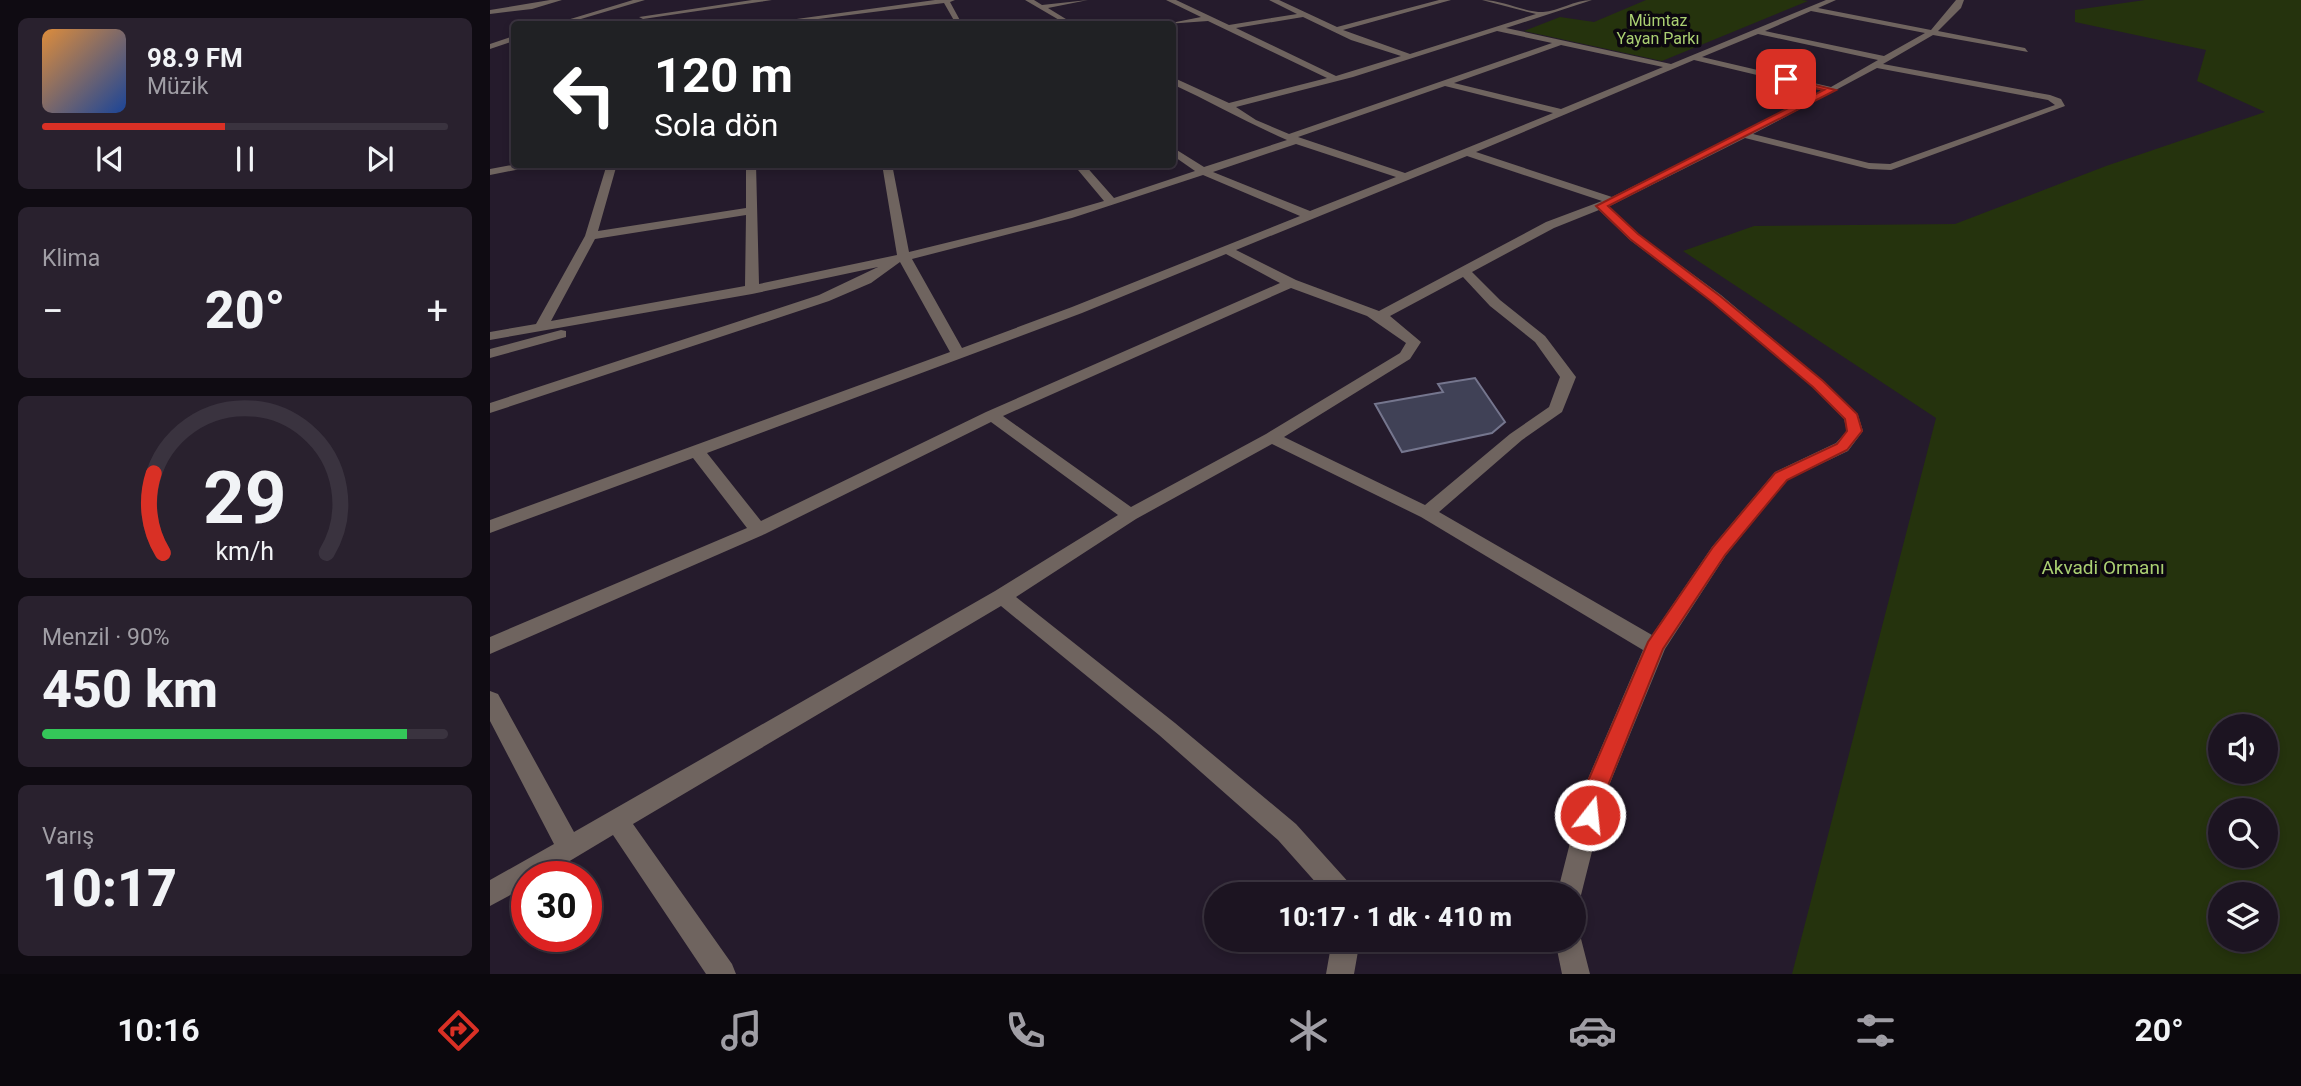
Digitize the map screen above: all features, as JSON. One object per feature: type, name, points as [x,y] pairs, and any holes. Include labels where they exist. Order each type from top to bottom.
[{"type":"street","points":[[490,12],[532,7],[558,0]]},
{"type":"street","points":[[569,21],[641,0]]},
{"type":"street","points":[[643,17],[768,0]]},
{"type":"street","points":[[852,0],[860,21]]},
{"type":"street","points":[[788,21],[951,0]]},
{"type":"street","points":[[1029,0],[1066,21]]},
{"type":"street","points":[[1041,6],[1084,0]]},
{"type":"street","points":[[1170,0],[1336,79]]},
{"type":"street","points":[[1273,0],[1335,30],[1412,57]]},
{"type":"street","points":[[1335,30],[1447,0]]},
{"type":"street","points":[[1486,0],[1544,14]]},
{"type":"street","points":[[1228,106],[1412,57],[1588,0]]},
{"type":"street","points":[[1380,316],[1550,225],[1607,204],[1832,90],[1934,31],[1958,6],[1960,0]]},
{"type":"street","points":[[946,1],[957,21]]},
{"type":"street","points":[[490,527],[1077,310],[1467,152],[1822,3],[2025,50]]},
{"type":"street","points":[[532,7],[556,10]]},
{"type":"street","points":[[567,12],[591,15]]},
{"type":"street","points":[[1225,28],[1303,15]]},
{"type":"street","points":[[1176,23],[1206,19]]},
{"type":"street","points":[[1497,29],[1672,67]]},
{"type":"street","points":[[1745,135],[1870,166],[1891,167],[2060,106],[2058,101],[2050,98],[1881,62],[1757,31]]},
{"type":"street","points":[[490,50],[511,40]]},
{"type":"street","points":[[490,336],[752,290],[904,257],[1037,224],[1202,171],[1559,43]]},
{"type":"street","points":[[490,50],[511,50]]},
{"type":"street","points":[[1695,58],[1832,90]]},
{"type":"street","points":[[1176,82],[1228,106],[1253,122],[1293,139],[1406,177]]},
{"type":"street","points":[[1448,84],[1561,112]]},
{"type":"street","points":[[1467,152],[1607,204],[1634,237],[1716,298],[1818,384],[1852,418],[1855,431],[1842,447],[1781,476],[1719,551],[1655,647],[1596,788],[1573,882]]},
{"type":"street","points":[[1176,153],[1202,171],[1311,216]]},
{"type":"street","points":[[490,172],[516,168]]},
{"type":"street","points":[[541,327],[591,236],[611,168]]},
{"type":"street","points":[[751,168],[752,290]]},
{"type":"street","points":[[888,168],[904,257],[958,354]]},
{"type":"street","points":[[1082,168],[1111,201]]},
{"type":"street","points":[[591,236],[751,211]]},
{"type":"street","points":[[490,894],[568,846],[1002,596],[1130,515],[1272,437],[1405,356],[1414,342],[1404,330],[1380,316],[1290,283],[1227,250]]},
{"type":"street","points":[[490,408],[824,298],[866,280],[904,257]]},
{"type":"street","points":[[1427,513],[1516,437],[1556,409],[1567,377],[1540,339],[1495,303],[1464,271]]},
{"type":"street","points":[[490,646],[758,530],[992,415],[1290,283]]},
{"type":"street","points":[[490,354],[652,307]]},
{"type":"street","points":[[992,415],[1130,515]]},
{"type":"street","points":[[1272,437],[1427,513],[1655,647]]},
{"type":"street","points":[[696,450],[758,530]]},
{"type":"street","points":[[1002,596],[1167,729],[1287,832],[1331,882]]},
{"type":"street","points":[[490,701],[568,846]]},
{"type":"street","points":[[616,820],[722,974]]},
{"type":"street","points":[[1340,974],[1344,952]]},
{"type":"street","points":[[1571,952],[1576,974]]},
{"type":"green space","name":"Mümtaz Yayan Parkı","points":[[1646,0],[1808,1],[1662,61],[1524,31],[1560,17],[1594,22]]},
{"type":"green space","name":"Akvadi Ormanı","points":[[2145,0],[2301,0],[2301,974],[1792,974],[1936,418],[1683,251],[1754,226],[1955,224],[2106,166],[2265,112],[2197,81],[2206,50],[2075,22],[2075,10]]},
{"type":"building","points":[[1475,378],[1505,422],[1492,433],[1402,452],[1375,404],[1443,392],[1438,384]]},
{"type":"route","points":[[1590,815],[1596,788],[1655,647],[1719,551],[1781,476],[1842,447],[1855,431],[1852,418],[1818,384],[1716,298],[1634,237],[1601,206],[1832,90],[1786,79]]}]
